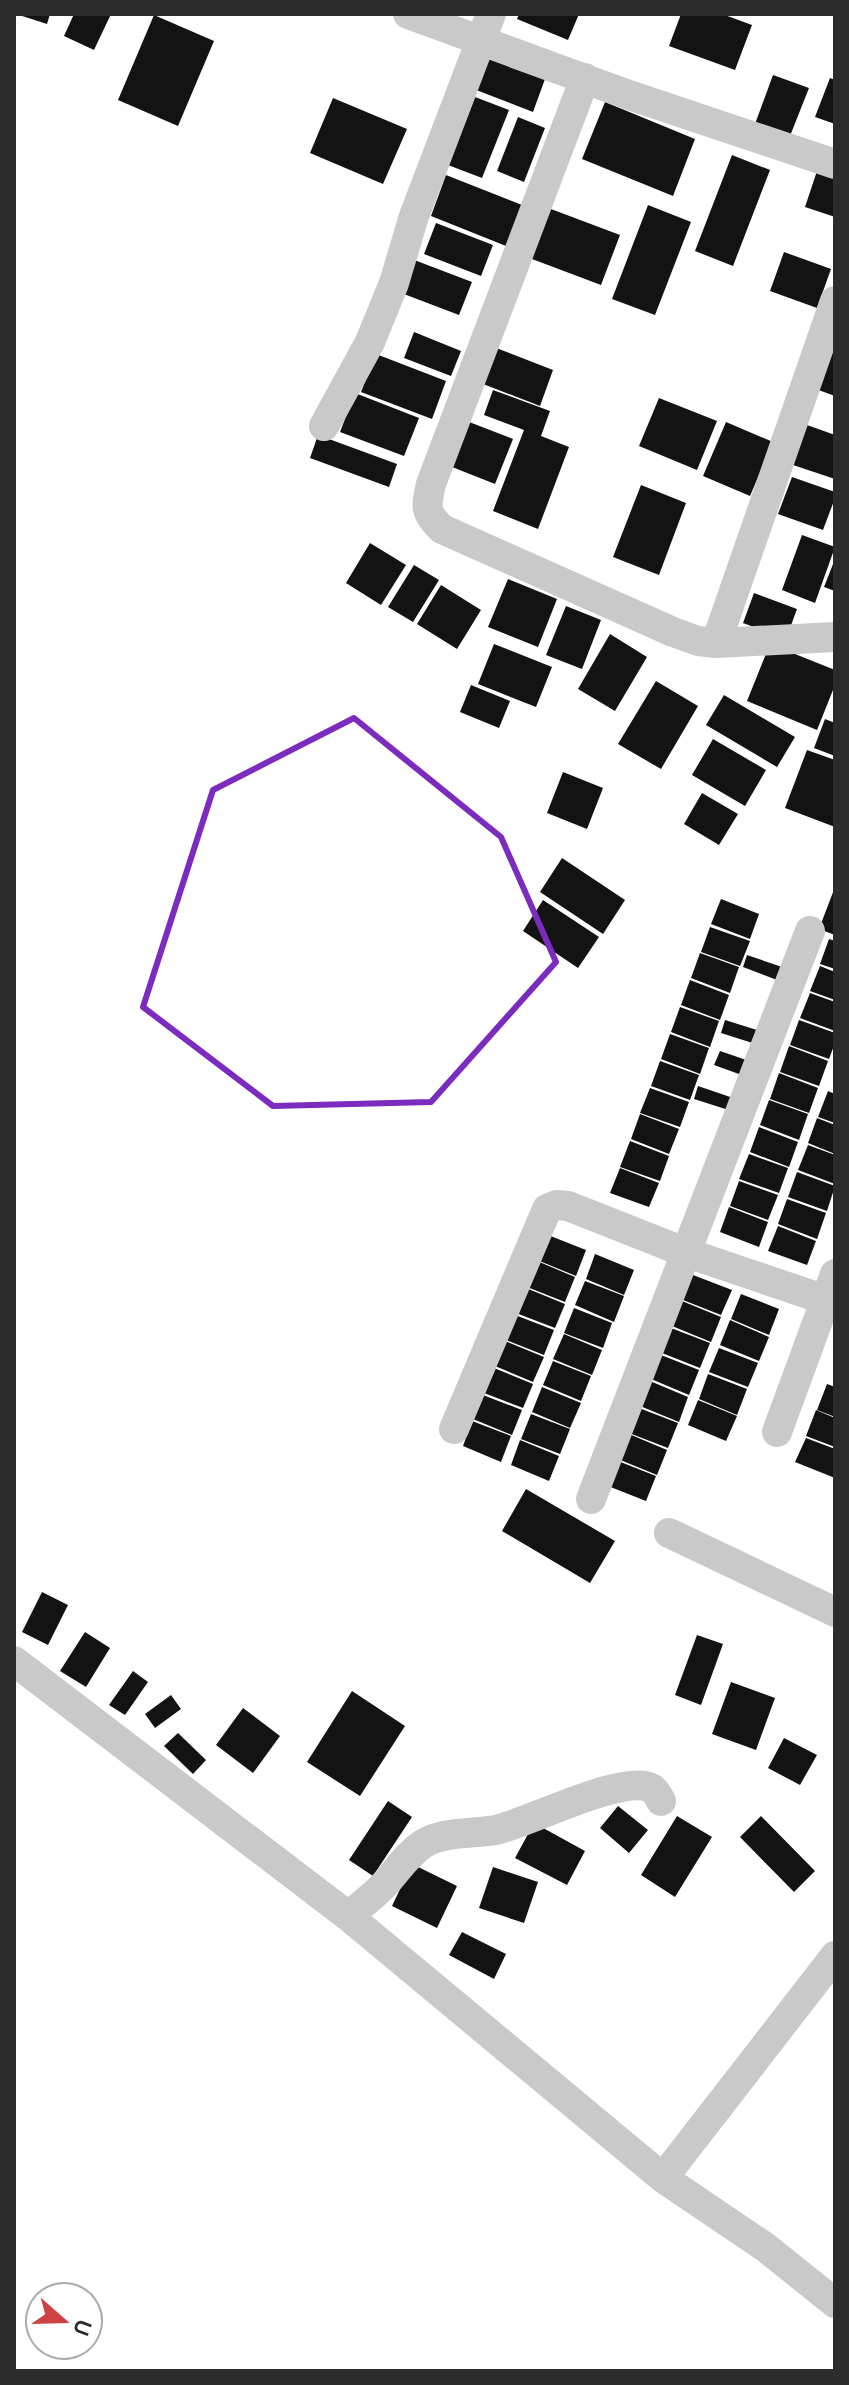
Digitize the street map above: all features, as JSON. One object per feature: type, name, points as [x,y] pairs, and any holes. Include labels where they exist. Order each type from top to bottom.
[{"type":"street","points":[[408,14],[486,27],[585,78],[835,164]]},
{"type":"street","points":[[324,426],[370,342],[394,283],[414,216],[486,27]]},
{"type":"street","points":[[585,78],[436,470],[426,506],[430,518],[442,529],[698,641],[716,643],[835,637]]},
{"type":"street","points":[[716,643],[835,301]]},
{"type":"street","points":[[591,1499],[810,931]]},
{"type":"street","points":[[454,1429],[547,1209],[557,1205],[568,1206],[687,1253],[832,1293],[777,1432]]},
{"type":"street","points":[[669,1533],[835,1612]]},
{"type":"street","points":[[14,1661],[348,1916],[663,2178],[765,2247],[835,2303]]},
{"type":"street","points":[[348,1916],[382,1887],[407,1856],[426,1842],[467,1832],[495,1830],[597,1793],[628,1787],[648,1786],[654,1789],[661,1801]]},
{"type":"street","points":[[663,2178],[835,1956]]},
{"type":"highlighted area","points":[[354,718],[501,837],[556,962],[431,1102],[273,1106],[143,1007],[213,790]]},
{"type":"building","points":[[16,14],[50,14],[47,24]]},
{"type":"building","points":[[74,14],[111,14],[94,50],[64,36]]},
{"type":"building","points":[[519,14],[579,14],[568,40],[517,19]]},
{"type":"building","points":[[681,14],[722,14],[752,25],[735,70],[669,46]]},
{"type":"building","points":[[154,15],[214,41],[178,126],[118,100]]},
{"type":"building","points":[[483,56],[545,79],[533,112],[471,88]]},
{"type":"building","points":[[773,75],[809,88],[790,136],[755,124]]},
{"type":"building","points":[[830,78],[835,80],[835,124],[815,117]]},
{"type":"building","points":[[475,97],[509,110],[482,178],[448,165]]},
{"type":"building","points":[[333,98],[407,129],[383,184],[310,153]]},
{"type":"building","points":[[605,102],[695,139],[673,196],[582,159]]},
{"type":"building","points":[[518,117],[545,128],[524,182],[497,171]]},
{"type":"building","points":[[732,155],[770,170],[733,266],[695,251]]},
{"type":"building","points":[[817,171],[835,177],[835,217],[805,207]]},
{"type":"building","points":[[446,175],[522,205],[506,246],[431,216]]},
{"type":"building","points":[[648,205],[691,222],[655,315],[612,299]]},
{"type":"building","points":[[543,206],[620,235],[601,285],[524,256]]},
{"type":"building","points":[[436,223],[493,245],[481,276],[424,254]]},
{"type":"building","points":[[784,252],[831,269],[817,308],[770,291]]},
{"type":"building","points":[[409,258],[472,282],[459,315],[396,291]]},
{"type":"building","points":[[414,332],[461,351],[451,376],[404,358]]},
{"type":"building","points":[[835,338],[835,396],[813,388]]},
{"type":"building","points":[[491,346],[553,370],[540,406],[478,382]]},
{"type":"building","points":[[376,354],[446,381],[432,419],[361,392]]},
{"type":"building","points":[[493,390],[550,411],[541,436],[569,447],[538,529],[493,511],[524,430],[484,415]]},
{"type":"building","points":[[355,393],[419,418],[404,456],[340,432]]},
{"type":"building","points":[[659,398],[717,421],[697,470],[639,446]]},
{"type":"building","points":[[464,420],[513,439],[495,484],[447,465]]},
{"type":"building","points":[[726,422],[773,442],[750,496],[703,476]]},
{"type":"building","points":[[807,425],[835,435],[835,479],[793,465]]},
{"type":"building","points":[[318,435],[397,464],[389,487],[310,458]]},
{"type":"building","points":[[792,477],[835,492],[823,530],[778,514]]},
{"type":"building","points":[[641,485],[686,503],[659,575],[613,557]]},
{"type":"building","points":[[802,535],[835,547],[815,603],[782,590]]},
{"type":"building","points":[[370,543],[406,565],[381,605],[346,583]]},
{"type":"building","points":[[835,559],[835,591],[824,587]]},
{"type":"building","points":[[414,565],[439,580],[413,622],[388,607]]},
{"type":"building","points":[[508,579],[557,599],[538,647],[488,627]]},
{"type":"building","points":[[441,585],[481,610],[457,649],[417,624]]},
{"type":"building","points":[[754,593],[797,609],[786,639],[743,623]]},
{"type":"building","points":[[566,606],[601,620],[582,669],[546,655]]},
{"type":"building","points":[[610,634],[647,657],[615,711],[578,689]]},
{"type":"building","points":[[494,644],[552,667],[536,707],[478,684]]},
{"type":"building","points":[[770,644],[835,670],[835,685],[817,730],[747,701]]},
{"type":"building","points":[[656,681],[698,706],[661,769],[618,744]]},
{"type":"building","points":[[471,685],[510,701],[499,728],[460,712]]},
{"type":"building","points":[[724,695],[795,737],[777,767],[706,725]]},
{"type":"building","points":[[825,719],[835,723],[835,756],[814,748]]},
{"type":"building","points":[[713,739],[766,770],[745,806],[692,775]]},
{"type":"building","points":[[807,750],[835,760],[835,827],[785,808]]},
{"type":"building","points":[[563,772],[603,788],[587,829],[547,813]]},
{"type":"building","points":[[702,793],[738,814],[719,845],[684,824]]},
{"type":"building","points":[[562,858],[625,900],[603,934],[540,892]]},
{"type":"building","points":[[835,887],[835,935],[819,929]]},
{"type":"building","points":[[721,899],[759,914],[750,939],[711,924]]},
{"type":"building","points":[[543,900],[599,937],[578,968],[523,931]]},
{"type":"building","points":[[710,927],[750,941],[740,966],[701,952]]},
{"type":"building","points":[[829,939],[835,941],[835,969],[820,964]]},
{"type":"building","points":[[700,953],[739,967],[730,993],[691,978]]},
{"type":"building","points":[[747,955],[782,967],[777,980],[743,967]]},
{"type":"building","points":[[820,966],[835,972],[835,1000],[810,991]]},
{"type":"building","points":[[690,980],[729,995],[720,1020],[681,1005]]},
{"type":"building","points":[[810,993],[835,1002],[835,1031],[800,1018]]},
{"type":"building","points":[[680,1007],[719,1021],[710,1047],[671,1032]]},
{"type":"building","points":[[725,1020],[766,1033],[762,1046],[721,1033]]},
{"type":"building","points":[[799,1020],[835,1033],[829,1059],[790,1045]]},
{"type":"building","points":[[670,1034],[709,1048],[700,1074],[661,1059]]},
{"type":"building","points":[[789,1046],[828,1061],[819,1086],[780,1072]]},
{"type":"building","points":[[720,1051],[755,1063],[750,1078],[714,1065]]},
{"type":"building","points":[[660,1061],[699,1075],[690,1100],[651,1086]]},
{"type":"building","points":[[779,1073],[818,1088],[809,1113],[770,1099]]},
{"type":"building","points":[[698,1086],[742,1101],[738,1113],[694,1099]]},
{"type":"building","points":[[650,1088],[689,1102],[680,1127],[640,1113]]},
{"type":"building","points":[[828,1091],[835,1094],[835,1123],[818,1117]]},
{"type":"building","points":[[769,1100],[808,1114],[799,1140],[760,1125]]},
{"type":"building","points":[[640,1114],[679,1129],[669,1154],[631,1139]]},
{"type":"building","points":[[817,1118],[835,1125],[835,1154],[808,1143]]},
{"type":"building","points":[[759,1127],[798,1142],[789,1167],[750,1152]]},
{"type":"building","points":[[630,1141],[669,1156],[660,1181],[620,1167]]},
{"type":"building","points":[[808,1145],[835,1155],[835,1184],[798,1170]]},
{"type":"building","points":[[749,1154],[788,1168],[779,1193],[739,1179]]},
{"type":"building","points":[[620,1168],[659,1183],[649,1207],[610,1193]]},
{"type":"building","points":[[797,1172],[835,1186],[827,1211],[788,1197]]},
{"type":"building","points":[[739,1181],[778,1195],[768,1220],[730,1206]]},
{"type":"building","points":[[787,1199],[826,1213],[817,1239],[778,1224]]},
{"type":"building","points":[[729,1207],[768,1222],[759,1247],[720,1232]]},
{"type":"building","points":[[778,1226],[816,1241],[807,1265],[768,1251]]},
{"type":"building","points":[[548,1235],[586,1250],[576,1276],[537,1260]]},
{"type":"building","points":[[595,1254],[634,1270],[624,1295],[586,1279]]},
{"type":"building","points":[[537,1261],[575,1277],[565,1302],[527,1287]]},
{"type":"building","points":[[693,1275],[732,1290],[721,1315],[683,1300]]},
{"type":"building","points":[[585,1281],[624,1296],[614,1322],[575,1305]]},
{"type":"building","points":[[526,1288],[565,1304],[555,1328],[516,1313]]},
{"type":"building","points":[[741,1294],[779,1309],[769,1335],[731,1319]]},
{"type":"building","points":[[682,1301],[721,1317],[711,1342],[672,1326]]},
{"type":"building","points":[[574,1308],[612,1323],[603,1348],[564,1333]]},
{"type":"building","points":[[515,1315],[554,1330],[544,1355],[506,1340]]},
{"type":"building","points":[[730,1320],[769,1337],[759,1361],[720,1345]]},
{"type":"building","points":[[671,1328],[710,1343],[700,1368],[662,1353]]},
{"type":"building","points":[[564,1334],[602,1350],[592,1375],[553,1359]]},
{"type":"building","points":[[505,1341],[544,1357],[533,1382],[495,1366]]},
{"type":"building","points":[[719,1348],[758,1363],[748,1387],[709,1372]]},
{"type":"building","points":[[661,1355],[699,1370],[689,1395],[651,1379]]},
{"type":"building","points":[[553,1361],[591,1376],[581,1401],[543,1385]]},
{"type":"building","points":[[494,1368],[533,1384],[523,1408],[484,1393]]},
{"type":"building","points":[[708,1374],[747,1389],[737,1415],[699,1399]]},
{"type":"building","points":[[650,1381],[688,1397],[679,1422],[640,1406]]},
{"type":"building","points":[[827,1384],[835,1387],[835,1417],[817,1410]]},
{"type":"building","points":[[542,1387],[581,1403],[570,1428],[532,1412]]},
{"type":"building","points":[[483,1395],[522,1410],[512,1435],[473,1419]]},
{"type":"building","points":[[698,1400],[737,1416],[726,1441],[688,1425]]},
{"type":"building","points":[[639,1408],[678,1423],[668,1448],[629,1433]]},
{"type":"building","points":[[816,1410],[835,1418],[835,1447],[806,1436]]},
{"type":"building","points":[[531,1414],[570,1429],[560,1454],[521,1439]]},
{"type":"building","points":[[472,1421],[511,1436],[501,1462],[463,1446]]},
{"type":"building","points":[[629,1434],[667,1450],[657,1475],[618,1459]]},
{"type":"building","points":[[806,1438],[835,1449],[835,1478],[795,1462]]},
{"type":"building","points":[[520,1440],[559,1456],[549,1481],[511,1465]]},
{"type":"building","points":[[618,1461],[656,1476],[646,1501],[608,1486]]},
{"type":"building","points":[[526,1489],[615,1541],[590,1583],[502,1531]]},
{"type":"building","points":[[42,1592],[68,1605],[48,1645],[22,1632]]},
{"type":"building","points":[[85,1632],[110,1648],[86,1687],[60,1671]]},
{"type":"building","points":[[697,1635],[723,1644],[701,1705],[675,1695]]},
{"type":"building","points":[[133,1671],[148,1682],[125,1715],[109,1705]]},
{"type":"building","points":[[731,1682],[775,1698],[756,1750],[712,1734]]},
{"type":"building","points":[[352,1691],[405,1726],[360,1796],[307,1762]]},
{"type":"building","points":[[171,1695],[181,1709],[155,1728],[145,1714]]},
{"type":"building","points":[[243,1708],[280,1736],[253,1773],[216,1745]]},
{"type":"building","points":[[178,1733],[206,1760],[193,1774],[164,1746]]},
{"type":"building","points":[[784,1738],[817,1755],[800,1785],[768,1768]]},
{"type":"building","points":[[388,1801],[412,1817],[373,1876],[349,1860]]},
{"type":"building","points":[[618,1806],[648,1830],[629,1853],[600,1828]]},
{"type":"building","points":[[677,1816],[712,1837],[675,1897],[641,1875]]},
{"type":"building","points":[[761,1816],[815,1871],[794,1892],[740,1837]]},
{"type":"building","points":[[534,1823],[585,1851],[567,1885],[515,1858]]},
{"type":"building","points":[[412,1864],[457,1886],[437,1928],[392,1906]]},
{"type":"building","points":[[493,1867],[538,1882],[524,1923],[479,1908]]},
{"type":"building","points":[[462,1932],[506,1954],[494,1979],[449,1955]]}]
